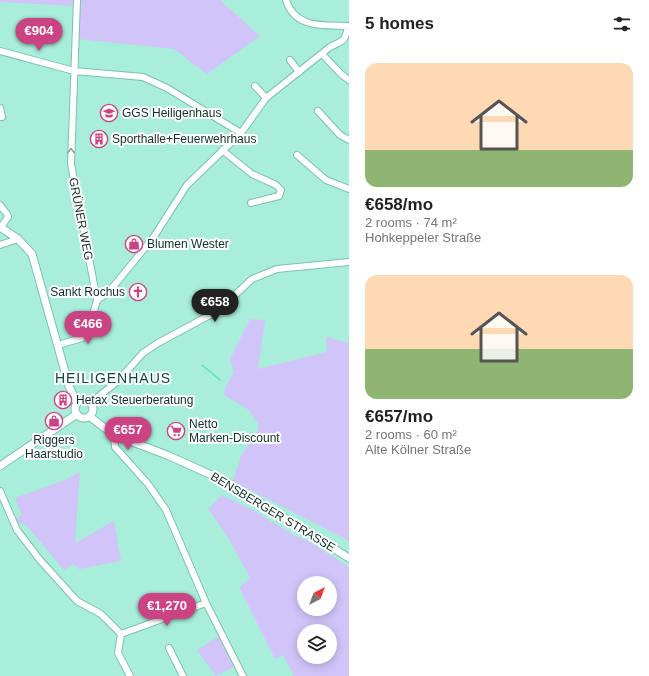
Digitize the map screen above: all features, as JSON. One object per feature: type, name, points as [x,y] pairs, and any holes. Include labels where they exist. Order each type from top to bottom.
[{"type":"main road","points":[[1,227],[18,239],[32,254],[69,386],[77,403],[75,408],[76,414]]},
{"type":"main road","points":[[76,414],[83,418],[89,416],[92,410],[90,403],[83,400],[77,403]]},
{"type":"main road","points":[[0,466],[76,414]]},
{"type":"main road","name":"BENSBERGER STRASSE","points":[[89,416],[114,435],[174,458],[227,482],[349,558]]},
{"type":"street","name":"GRÜNER WEG","points":[[58,345],[85,336],[88,332],[97,300],[71,164],[76,0]]},
{"type":"street","points":[[97,300],[108,293],[153,238],[187,185],[241,133],[266,98],[330,47],[344,40],[349,26],[319,25],[303,22],[289,9],[286,0]]},
{"type":"street","points":[[0,51],[74,71],[136,76],[153,81],[241,133]]},
{"type":"street","points":[[322,54],[341,74],[349,80]]},
{"type":"street","points":[[290,60],[299,72]]},
{"type":"street","points":[[256,86],[266,98]]},
{"type":"street","points":[[0,108],[2,116]]},
{"type":"street","points":[[318,111],[340,135],[349,140]]},
{"type":"street","points":[[222,150],[252,174],[276,185],[281,190],[279,196],[251,203]]},
{"type":"street","points":[[297,155],[326,180],[349,189]]},
{"type":"street","points":[[0,205],[7,214],[8,218],[1,227]]},
{"type":"street","points":[[0,245],[18,239]]},
{"type":"street","points":[[90,403],[117,382],[143,353],[158,342],[219,310],[252,280],[267,272],[277,269],[349,262]]},
{"type":"street","points":[[114,435],[115,447],[148,484],[166,510],[206,603],[243,676]]},
{"type":"street","points":[[0,491],[17,530],[40,560],[77,601],[101,614],[121,634]]},
{"type":"street","points":[[121,634],[206,603]]},
{"type":"street","points":[[121,634],[118,653],[130,676]]},
{"type":"street","points":[[169,648],[183,676]]},
{"type":"shaded area","points":[[0,0],[75,0],[74,6],[0,2]]},
{"type":"shaded area","points":[[79,0],[222,0],[221,1],[260,36],[207,74],[174,49],[78,39]]},
{"type":"shaded area","points":[[250,319],[265,320],[258,369],[327,352],[326,337],[349,343],[349,541],[233,481],[241,456],[258,430],[258,424],[249,410],[224,395],[225,389],[234,372],[230,359]]},
{"type":"shaded area","points":[[80,472],[75,543],[114,521],[121,561],[79,569],[73,564],[64,570],[27,526],[14,520],[22,515],[15,498],[65,480]]},
{"type":"shaded area","points":[[222,495],[255,511],[293,535],[308,541],[349,567],[349,676],[294,676],[283,655],[275,659],[239,587],[250,578],[229,539],[208,509]]},
{"type":"shaded area","points":[[219,636],[234,667],[216,676],[197,650]]},
{"type":"waterway","points":[[202,365],[220,380]]},
{"type":"place","name":"GGS Heiligenhaus","points":[[109,113]]},
{"type":"place","name":"Sporthalle+Feuerwehrhaus","points":[[99,139]]},
{"type":"place","name":"Blumen Wester","points":[[134,244]]},
{"type":"place","name":"Sankt Rochus","points":[[138,292]]},
{"type":"place","name":"Hetax Steuerberatung","points":[[63,400]]},
{"type":"place","name":"Riggers Haarstudio","points":[[54,421]]},
{"type":"place","name":"Netto Marken-Discount","points":[[176,431]]},
{"type":"district","name":"HEILIGENHAUS","points":[[113,378]]}]
